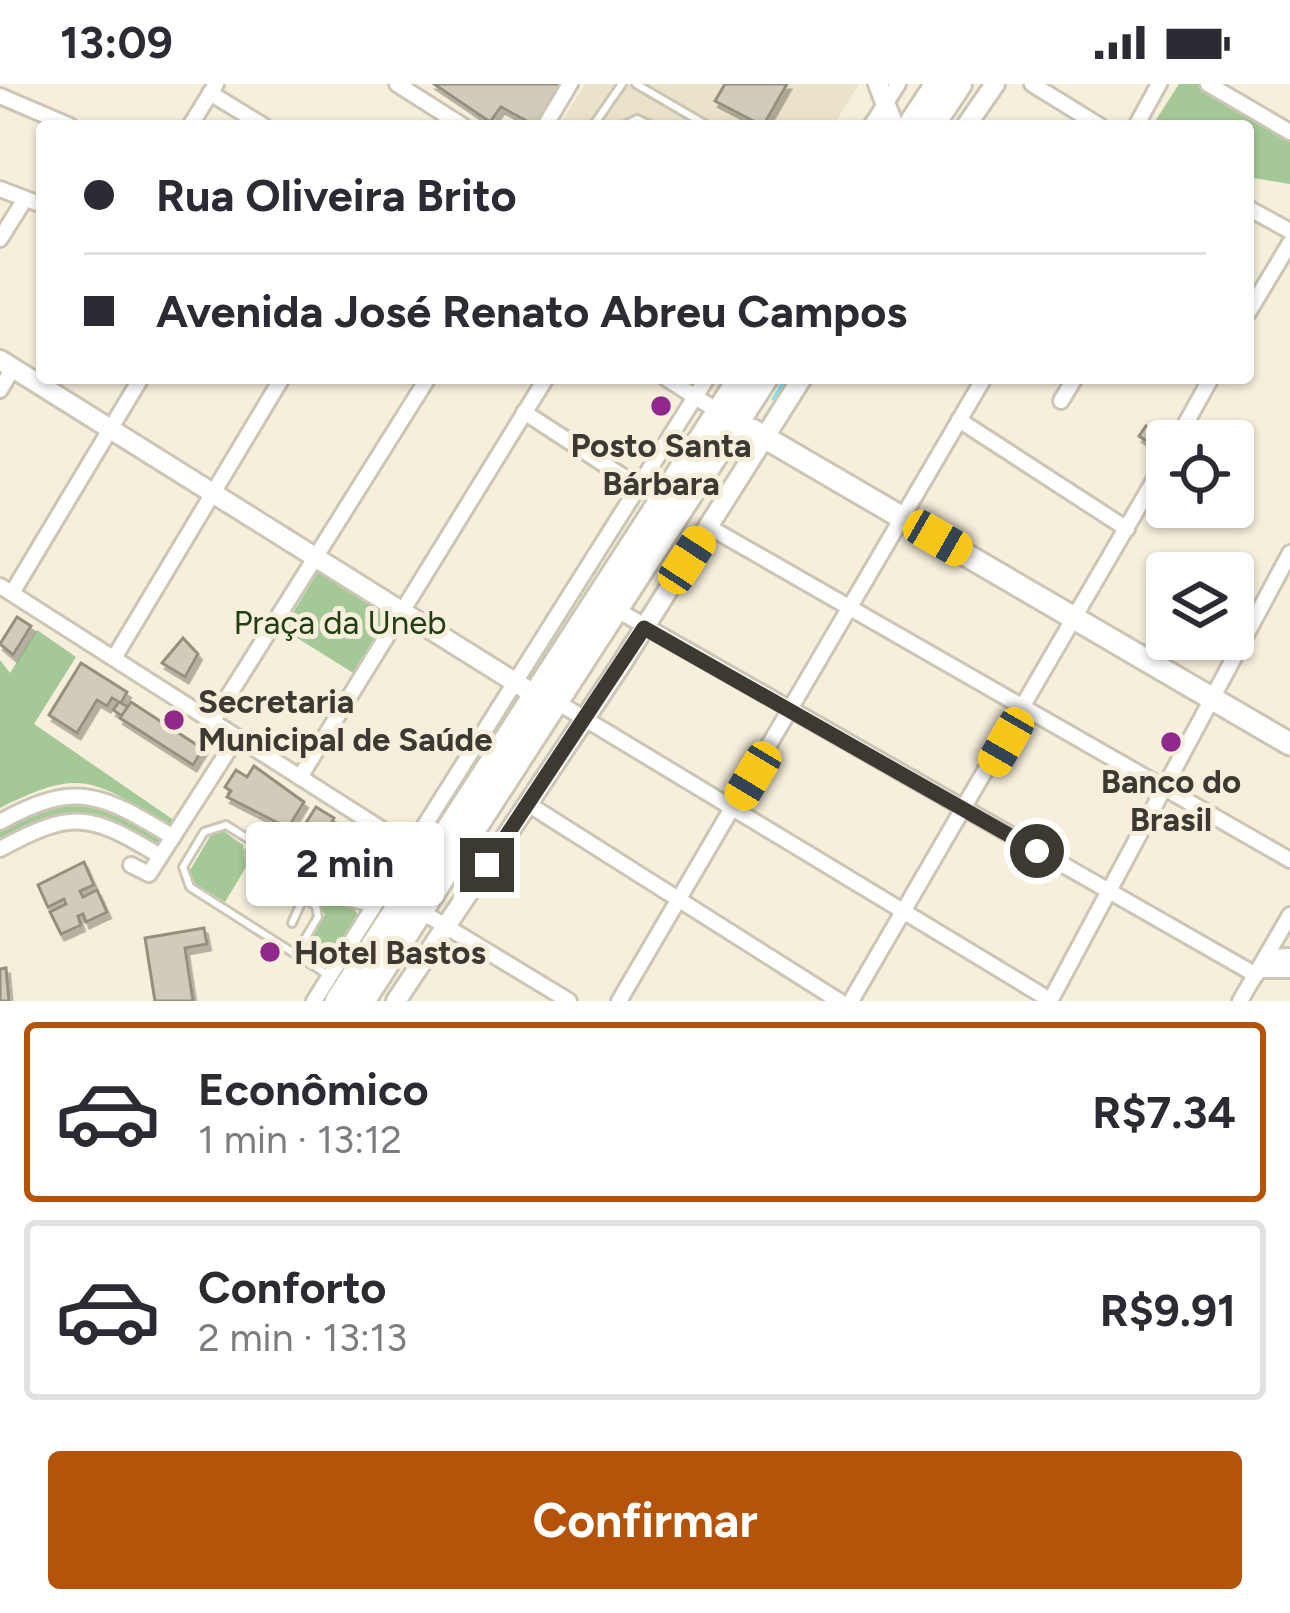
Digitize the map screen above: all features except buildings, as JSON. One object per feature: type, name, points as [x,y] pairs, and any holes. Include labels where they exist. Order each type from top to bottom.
[{"type":"highway","points":[[914,120],[938,84]]},
{"type":"highway","points":[[935,120],[958,84]]},
{"type":"highway","points":[[362,1001],[547,699],[760,384]]},
{"type":"highway","points":[[331,995],[466,781],[547,699],[616,610],[736,415]]},
{"type":"main road","points":[[878,84],[892,120]]},
{"type":"main road","points":[[970,120],[994,84]]},
{"type":"main road","points":[[7,364],[36,377]]},
{"type":"main road","points":[[47,384],[547,699]]},
{"type":"main road","points":[[397,1001],[709,526],[736,415],[791,384]]},
{"type":"main road","points":[[736,415],[1290,744]]},
{"type":"street","points":[[397,84],[442,120]]},
{"type":"street","points":[[549,120],[571,84]]},
{"type":"street","points":[[875,120],[898,84]]},
{"type":"street","points":[[1032,84],[1090,120]]},
{"type":"street","points":[[1139,120],[1160,84]]},
{"type":"street","points":[[1208,84],[1290,132]]},
{"type":"street","points":[[194,120],[213,88],[256,120]]},
{"type":"street","points":[[0,96],[56,120]]},
{"type":"street","points":[[0,189],[36,203]]},
{"type":"street","points":[[0,239],[25,199]]},
{"type":"street","points":[[1254,211],[1290,231]]},
{"type":"street","points":[[1254,304],[1290,243]]},
{"type":"street","points":[[0,389],[7,364]]},
{"type":"street","points":[[137,384],[6,590],[411,848]]},
{"type":"street","points":[[113,658],[278,384]]},
{"type":"street","points":[[212,722],[424,384]]},
{"type":"street","points":[[300,777],[542,384]]},
{"type":"street","points":[[675,384],[736,415]]},
{"type":"street","points":[[331,995],[374,908],[411,848],[466,781],[513,681],[703,384]]},
{"type":"street","points":[[619,1001],[792,713],[980,384]]},
{"type":"street","points":[[1060,401],[1071,384]]},
{"type":"street","points":[[1188,420],[1208,384]]},
{"type":"street","points":[[524,412],[639,487]]},
{"type":"street","points":[[959,420],[1127,529]]},
{"type":"street","points":[[851,1001],[1146,495]]},
{"type":"street","points":[[709,526],[1290,860]]},
{"type":"street","points":[[547,699],[1050,1001],[1290,554]]},
{"type":"street","points":[[616,610],[1109,892],[1260,967],[1290,970]]},
{"type":"street","points":[[131,865],[149,874],[237,737]]},
{"type":"street","points":[[0,822],[42,800],[79,795],[116,803],[173,837]]},
{"type":"street","points":[[528,804],[838,1001]]},
{"type":"street","points":[[0,849],[57,821],[83,819],[112,826],[160,856]]},
{"type":"street","points":[[419,910],[568,1001]]},
{"type":"street","points":[[1240,1001],[1290,915]]},
{"type":"street","points":[[1260,967],[1290,956]]},
{"type":"lane","points":[[597,120],[622,84]]},
{"type":"lane","points":[[636,84],[698,120]]},
{"type":"lane","points":[[331,995],[296,954],[185,881],[183,867],[211,828],[226,825],[351,903],[374,908]]},
{"type":"lane","points":[[255,843],[249,854],[252,863],[305,896],[318,916],[296,954]]},
{"type":"lane","points":[[292,923],[312,879]]},
{"type":"shaded area","points":[[585,84],[859,84],[837,120],[563,120]]},
{"type":"green space","points":[[1179,84],[1197,84],[1290,142],[1290,184],[1254,178],[1254,120],[1156,120]]},
{"type":"green space","name":"Praça da Uneb","points":[[321,567],[396,615],[358,676],[283,629]]},
{"type":"green space","points":[[37,630],[76,657],[34,724],[175,821],[171,826],[88,784],[52,786],[0,808],[0,660],[10,673]]},
{"type":"green space","points":[[54,802],[108,805],[163,838],[162,843],[155,847],[112,824],[78,816],[44,822],[0,844],[0,829]]},
{"type":"green space","points":[[222,830],[243,845],[246,867],[225,902],[194,883],[189,872],[212,833]]},
{"type":"green space","points":[[312,891],[354,909],[361,920],[329,967],[304,951],[325,915]]},
{"type":"waterway","points":[[773,399],[782,384]]},
{"type":"place","name":"Posto Santa Bárbara","points":[[661,406]]},
{"type":"place","name":"Secretaria Municipal de Saúde","points":[[174,720]]},
{"type":"place","name":"Banco do Brasil","points":[[1171,742]]},
{"type":"place","name":"Hotel Bastos","points":[[270,952]]},
{"type":"route","points":[[487,865],[644,628],[1037,851]]}]
